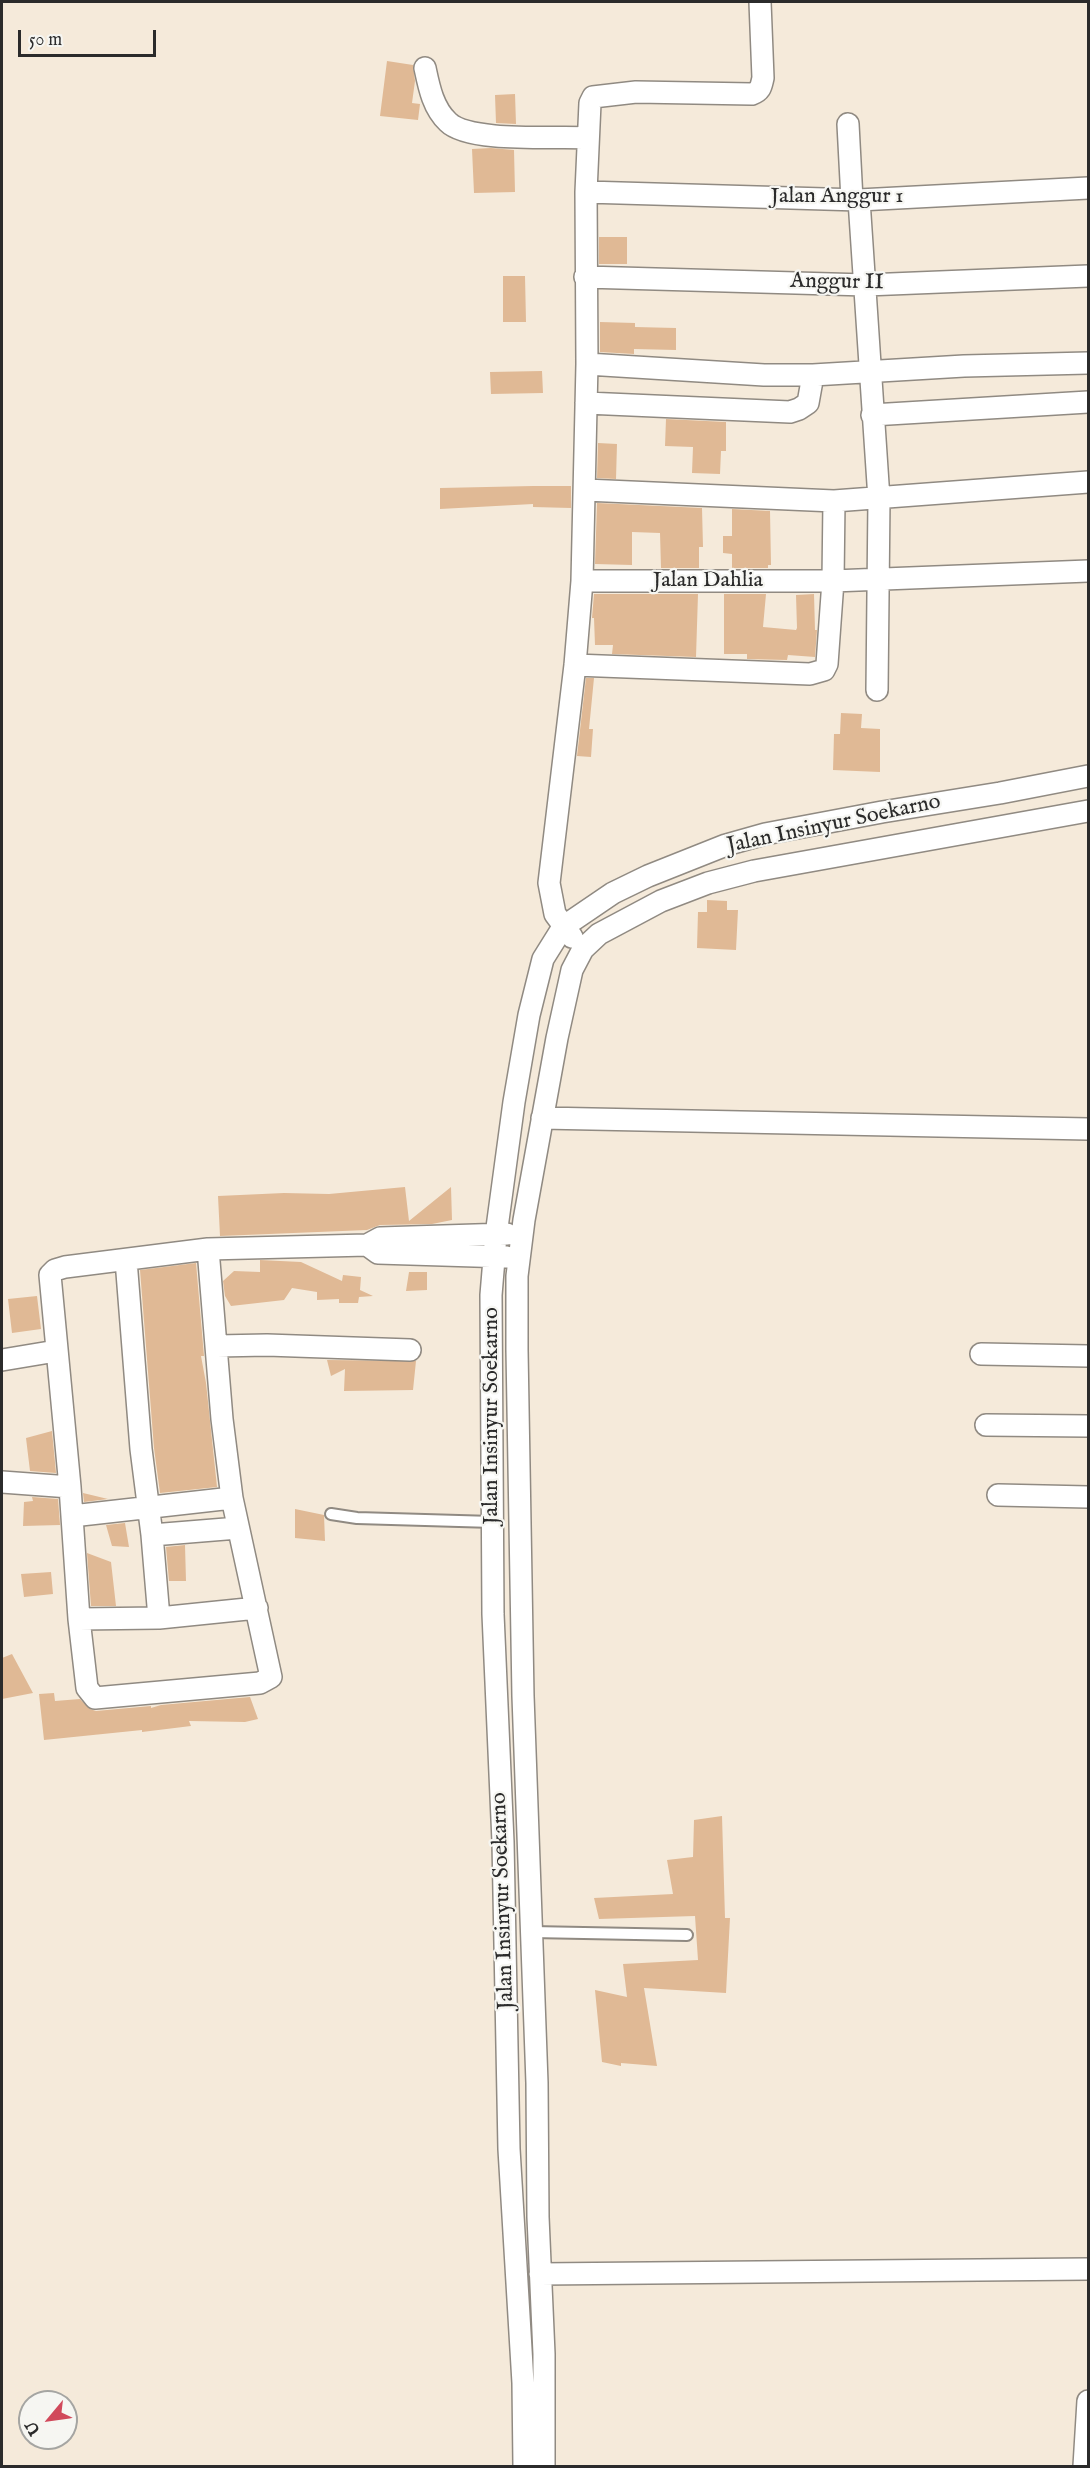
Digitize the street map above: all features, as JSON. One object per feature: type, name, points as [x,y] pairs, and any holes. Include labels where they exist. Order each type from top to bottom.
[{"type":"street","points":[[583,949],[563,927],[552,903],[549,883],[575,665],[582,581],[587,364],[586,192],[590,103],[593,97],[636,92],[752,94],[760,89],[763,78],[760,2]]},
{"type":"street","points":[[425,68],[434,103],[449,124],[464,131],[494,135],[588,138]]},
{"type":"street","points":[[848,124],[866,285],[869,371],[879,499],[877,690]]},
{"type":"street","name":"Jalan Anggur 1","points":[[586,192],[855,200],[1089,188]]},
{"type":"street","name":"Anggur II","points":[[585,277],[866,285],[1089,276]]},
{"type":"street","points":[[587,364],[764,375],[813,375],[1089,363]]},
{"type":"street","points":[[586,403],[790,412],[808,403],[813,375]]},
{"type":"street","points":[[872,415],[1089,402]]},
{"type":"street","points":[[585,490],[834,501],[1089,482]]},
{"type":"street","points":[[575,665],[816,673],[824,670],[827,664],[834,581],[834,501]]},
{"type":"street","name":"Jalan Dahlia","points":[[582,581],[834,581],[1089,571]]},
{"type":"street","name":"Jalan Insinyur Soekarno","points":[[524,2466],[524,2405],[509,2150],[498,1686],[493,1614],[491,1295],[493,1257],[514,1102],[535,985],[543,959],[563,927],[613,893],[648,876],[726,845],[765,834],[1089,776]]},
{"type":"street","name":"Jalan Insinyur Soekarno","points":[[544,2466],[544,2354],[523,1686],[516,1350],[522,1233],[542,1118],[572,970],[583,949],[599,934],[661,901],[708,883],[772,868],[1089,812]]},
{"type":"street","points":[[765,834],[772,868]]},
{"type":"street","points":[[542,1118],[1089,1129]]},
{"type":"street","points":[[208,1249],[222,1419],[232,1498],[271,1677],[268,1681],[252,1684],[100,1699],[92,1697],[87,1688],[79,1619],[70,1487],[50,1275],[55,1270],[65,1267],[208,1249],[367,1245],[380,1238],[522,1233]]},
{"type":"street","points":[[367,1245],[378,1253],[519,1257]]},
{"type":"street","points":[[126,1260],[141,1449],[152,1535],[159,1618]]},
{"type":"street","points":[[217,1346],[267,1345],[410,1350]]},
{"type":"street","points":[[2,1360],[56,1351]]},
{"type":"street","points":[[981,1354],[1089,1356]]},
{"type":"street","points":[[986,1425],[1089,1426]]},
{"type":"street","points":[[2,1482],[70,1487]]},
{"type":"street","points":[[998,1495],[1089,1497]]},
{"type":"street","points":[[72,1516],[232,1498]]},
{"type":"street","points":[[152,1535],[238,1528]]},
{"type":"street","points":[[79,1619],[159,1618],[257,1608]]},
{"type":"street","points":[[498,1686],[523,1686]]},
{"type":"street","points":[[540,2274],[1089,2269]]},
{"type":"street","points":[[1084,2466],[1089,2401]]},
{"type":"lane","points":[[331,1514],[380,1519],[493,1522]]},
{"type":"lane","points":[[532,1932],[687,1935]]},
{"type":"building","points":[[387,61],[413,65],[415,81],[412,103],[420,104],[418,120],[380,116]]},
{"type":"building","points":[[515,94],[516,124],[496,123],[495,95]]},
{"type":"building","points":[[472,149],[514,150],[515,192],[474,193]]},
{"type":"building","points":[[599,237],[627,237],[627,264],[599,264]]},
{"type":"building","points":[[503,276],[525,276],[526,322],[503,322]]},
{"type":"building","points":[[600,322],[635,323],[635,327],[676,328],[676,350],[634,349],[634,354],[600,352]]},
{"type":"building","points":[[542,371],[543,393],[491,394],[490,372]]},
{"type":"building","points":[[666,419],[726,422],[726,451],[721,451],[720,474],[692,473],[693,447],[665,446]]},
{"type":"building","points":[[598,443],[617,444],[616,479],[597,478]]},
{"type":"building","points":[[571,486],[571,508],[533,507],[533,504],[440,509],[440,488]]},
{"type":"building","points":[[597,503],[702,508],[703,547],[699,547],[699,568],[661,568],[660,533],[632,532],[632,565],[595,564]]},
{"type":"building","points":[[732,509],[770,511],[771,565],[768,565],[768,568],[732,568],[732,554],[723,553],[723,536],[732,536]]},
{"type":"building","points":[[594,594],[698,594],[696,657],[612,654],[613,645],[595,645],[594,618],[592,618]]},
{"type":"building","points":[[724,594],[766,594],[763,627],[796,630],[796,595],[814,594],[815,630],[817,630],[815,657],[788,655],[787,660],[747,659],[747,654],[724,654]]},
{"type":"building","points":[[586,678],[594,678],[589,729],[593,729],[591,757],[577,756]]},
{"type":"building","points":[[841,713],[862,714],[861,728],[880,729],[880,772],[833,770],[834,734],[840,734]]},
{"type":"building","points":[[707,900],[727,901],[727,910],[738,910],[736,950],[697,948],[698,912],[707,912]]},
{"type":"building","points":[[405,1187],[409,1221],[451,1187],[452,1220],[432,1224],[380,1225],[367,1230],[220,1236],[218,1196],[284,1193],[329,1194]]},
{"type":"building","points":[[260,1260],[301,1262],[342,1281],[343,1275],[361,1277],[360,1290],[373,1296],[359,1297],[358,1303],[339,1303],[339,1299],[317,1300],[317,1292],[292,1288],[284,1300],[231,1306],[225,1296],[223,1281],[234,1271],[260,1272]]},
{"type":"building","points":[[196,1263],[204,1356],[201,1356],[217,1487],[160,1493],[154,1448],[140,1270]]},
{"type":"building","points":[[409,1272],[427,1272],[427,1290],[406,1291]]},
{"type":"building","points":[[37,1296],[41,1329],[12,1333],[8,1299]]},
{"type":"building","points":[[327,1360],[416,1361],[413,1390],[344,1391],[345,1369],[331,1376]]},
{"type":"building","points":[[52,1431],[56,1473],[30,1471],[26,1438]]},
{"type":"building","points":[[83,1493],[108,1499],[84,1502]]},
{"type":"building","points":[[32,1497],[58,1499],[60,1525],[23,1526],[24,1502],[33,1501]]},
{"type":"building","points":[[295,1509],[324,1515],[325,1541],[295,1538]]},
{"type":"building","points":[[125,1523],[129,1547],[112,1546],[106,1525]]},
{"type":"building","points":[[185,1545],[186,1581],[169,1581],[166,1547]]},
{"type":"building","points":[[87,1553],[111,1562],[116,1606],[91,1606]]},
{"type":"building","points":[[51,1572],[53,1594],[24,1597],[21,1574]]},
{"type":"building","points":[[12,1654],[33,1693],[2,1699],[2,1658]]},
{"type":"building","points":[[54,1693],[55,1701],[80,1699],[90,1709],[96,1711],[151,1706],[151,1708],[161,1705],[250,1697],[258,1719],[245,1722],[189,1721],[191,1726],[44,1740],[39,1694]]},
{"type":"building","points":[[722,1816],[725,1918],[730,1918],[726,1993],[644,1988],[657,2066],[621,2063],[621,2066],[602,2062],[595,1990],[627,1997],[623,1964],[698,1960],[695,1916],[599,1919],[594,1898],[673,1894],[667,1860],[693,1857],[694,1820]]}]
